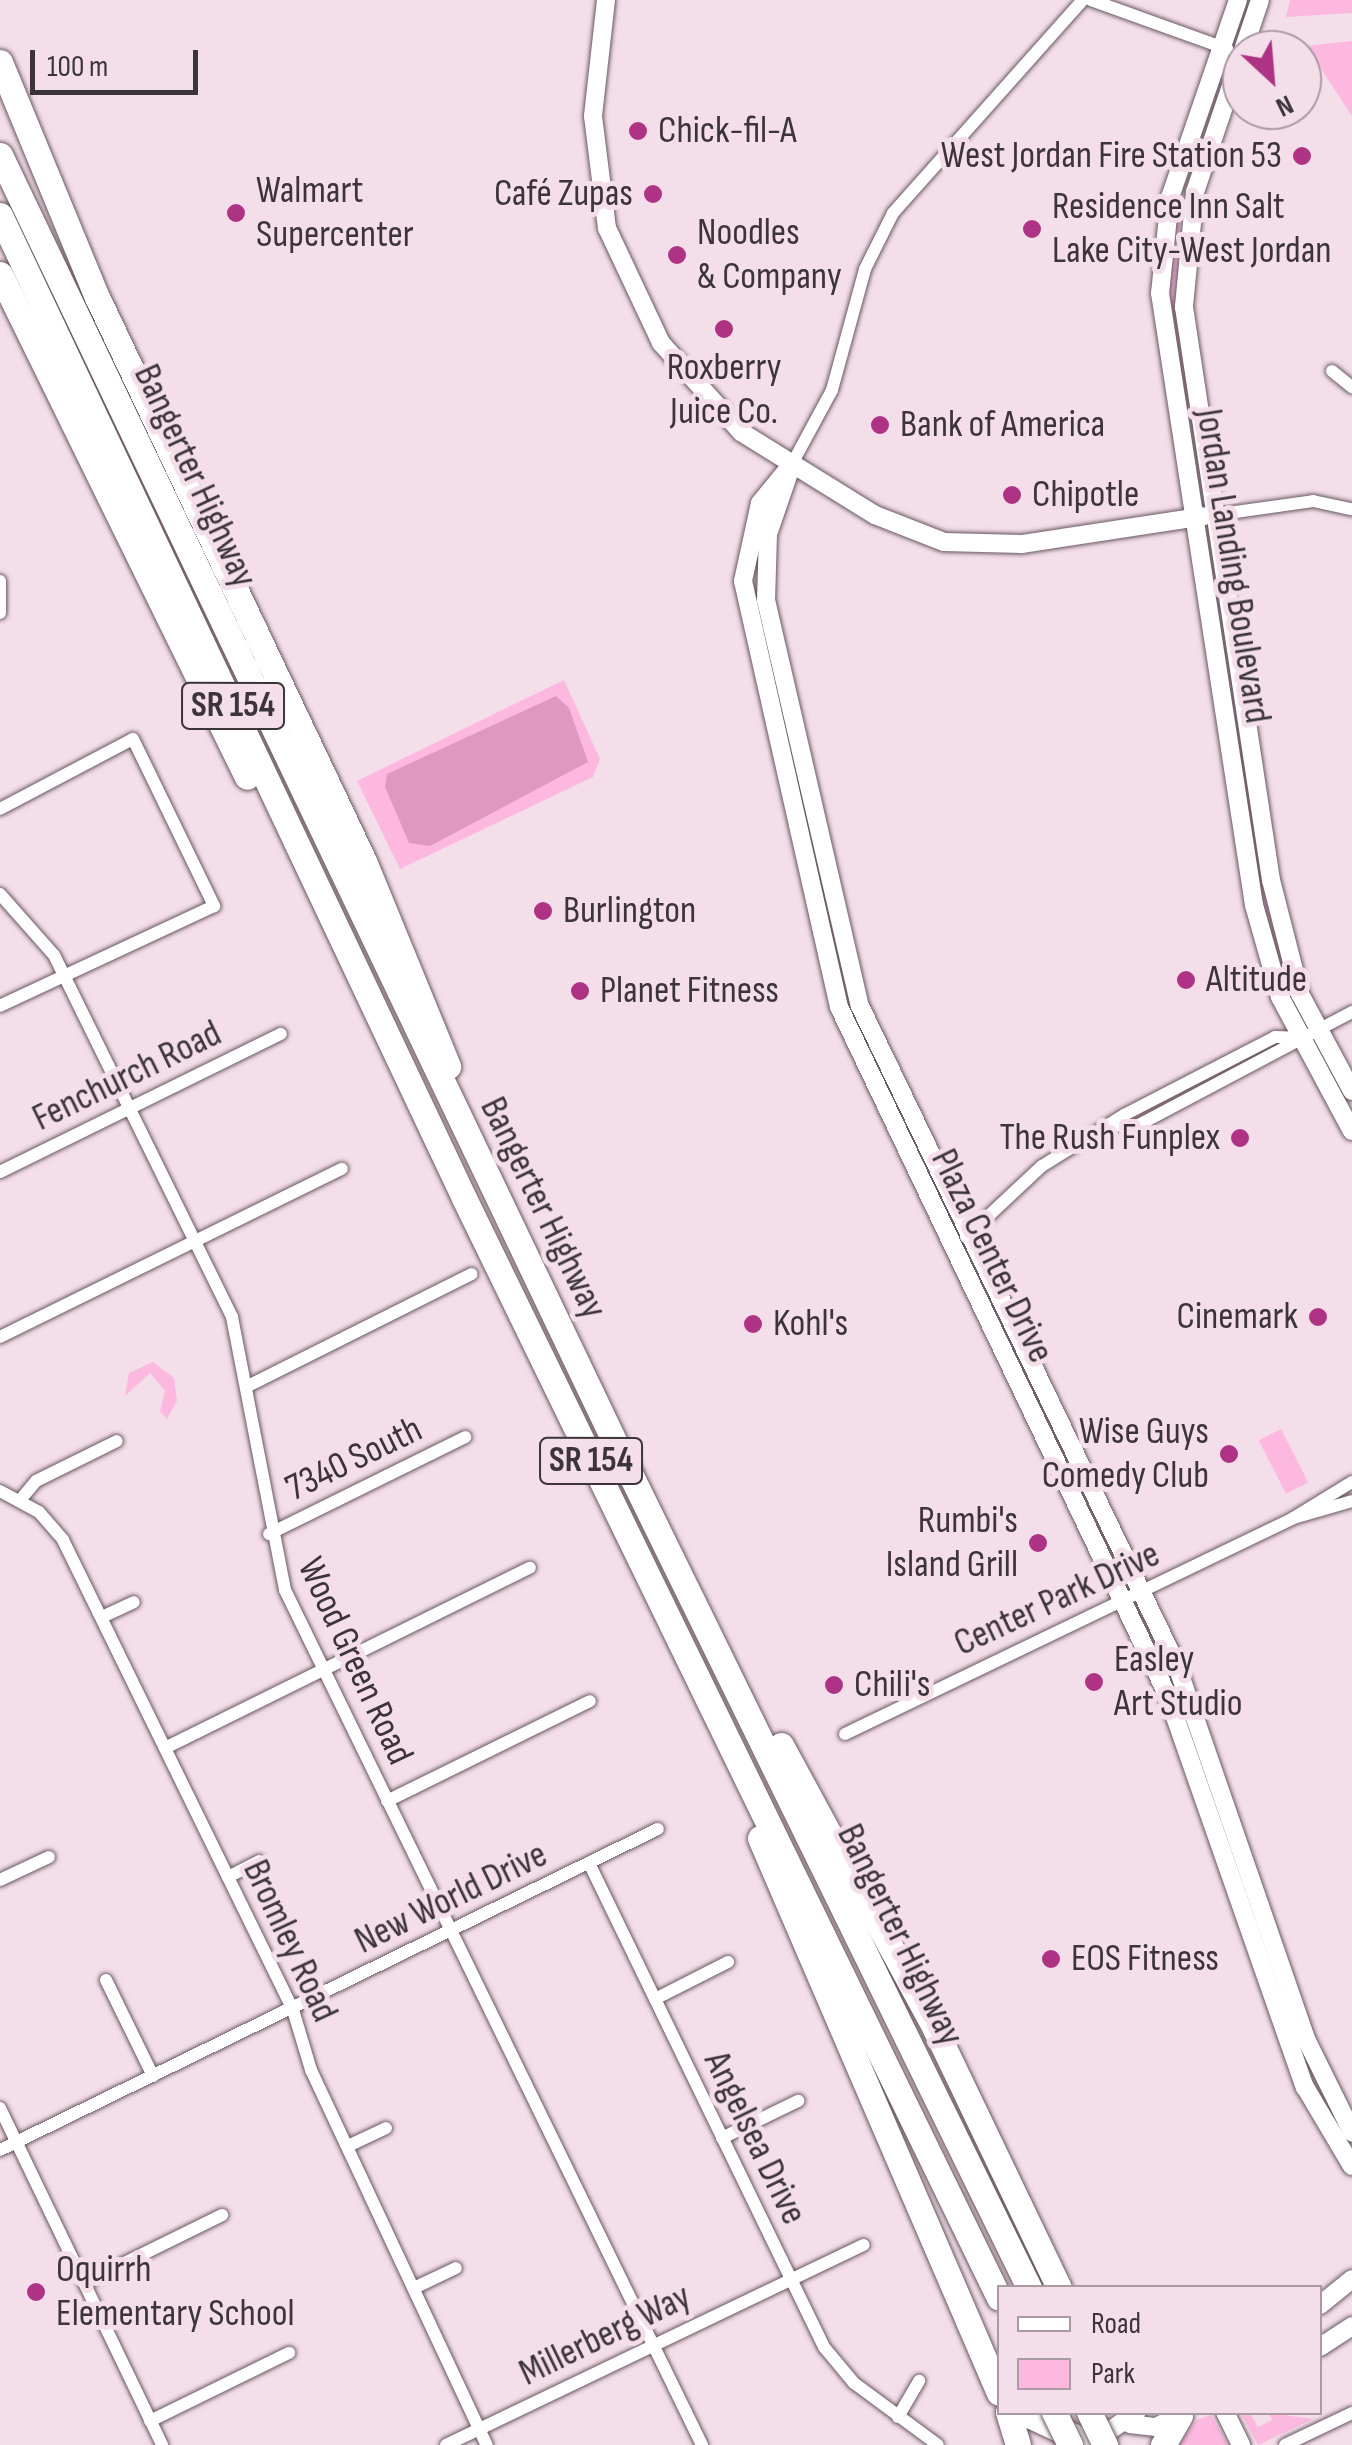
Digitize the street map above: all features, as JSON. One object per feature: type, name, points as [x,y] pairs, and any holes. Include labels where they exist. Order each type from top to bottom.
[{"type":"highway","points":[[0,62],[32,150]]},
{"type":"highway","points":[[0,94],[32,150],[364,861],[428,1010],[463,1129]]},
{"type":"highway","name":"Bangerter Highway","points":[[0,155],[620,1455],[1029,2285]]},
{"type":"highway","name":"Bangerter Highway","points":[[0,215],[360,977],[997,2292]]},
{"type":"highway","points":[[0,274],[272,827],[360,977]]},
{"type":"highway","points":[[620,1455],[675,1540],[915,1991],[1057,2285]]},
{"type":"highway","points":[[719,1723],[763,1847],[997,2387]]},
{"type":"highway","points":[[1009,2415],[1018,2445]]},
{"type":"highway","points":[[1028,2415],[1089,2445],[1100,2415]]},
{"type":"highway","points":[[1055,2415],[1070,2445]]},
{"type":"highway","points":[[1090,2415],[1105,2445]]},
{"type":"highway","points":[[1163,2445],[1181,2415]]},
{"type":"street","points":[[606,0],[593,142],[602,210],[622,270],[694,386],[759,446],[875,515],[979,547],[1304,501],[1352,509]]},
{"type":"street","name":"Plaza Center Drive","points":[[1082,0],[893,213],[865,269],[832,390],[792,464],[764,560],[778,652],[860,1006],[1131,1595],[1305,2087],[1352,2166]]},
{"type":"street","points":[[1091,0],[1222,47]]},
{"type":"street","name":"Jordan Landing Boulevard","points":[[1234,30],[1238,0]]},
{"type":"street","name":"Jordan Landing Boulevard","points":[[1243,30],[1260,0]]},
{"type":"street","name":"Jordan Landing Boulevard","points":[[1222,72],[1170,197],[1160,261],[1193,518],[1254,905],[1298,1038],[1352,1131]]},
{"type":"street","name":"Jordan Landing Boulevard","points":[[1222,86],[1195,192],[1182,267],[1214,514],[1271,880],[1316,1028],[1352,1091]]},
{"type":"street","points":[[1332,371],[1352,388]]},
{"type":"street","name":"Plaza Center Drive","points":[[792,464],[774,478],[752,523],[746,604],[839,1007],[949,1242],[1131,1595],[1186,1690],[1308,2041],[1352,2132]]},
{"type":"street","points":[[0,581],[2,609]]},
{"type":"street","points":[[0,809],[133,739],[214,906],[0,1006]]},
{"type":"street","name":"Wood Green Road","points":[[0,894],[44,938],[232,1317],[248,1386],[270,1534],[285,1590],[702,2445]]},
{"type":"street","points":[[949,1242],[968,1236],[1042,1166],[1118,1125],[1140,1124],[1281,1054],[1298,1038],[1352,1012]]},
{"type":"street","name":"Fenchurch Road","points":[[0,1172],[281,1034]]},
{"type":"street","points":[[0,1337],[342,1169]]},
{"type":"street","points":[[248,1386],[472,1274]]},
{"type":"street","name":"7340 South","points":[[270,1534],[465,1438]]},
{"type":"street","points":[[20,1499],[36,1481],[117,1441]]},
{"type":"street","name":"Center Park Drive","points":[[845,1734],[1295,1517],[1352,1482]]},
{"type":"street","name":"Bromley Road","points":[[0,1490],[20,1499],[63,1540],[293,2010],[348,2146],[487,2445]]},
{"type":"street","name":"Center Park Drive","points":[[1295,1517],[1352,1501]]},
{"type":"street","points":[[165,1748],[530,1568]]},
{"type":"street","points":[[102,1618],[134,1602]]},
{"type":"street","points":[[388,1800],[590,1700]]},
{"type":"street","name":"New World Drive","points":[[0,2150],[658,1829]]},
{"type":"street","points":[[0,1880],[49,1856]]},
{"type":"street","points":[[228,1876],[258,1861]]},
{"type":"street","name":"Angelsea Drive","points":[[590,1863],[790,2280],[833,2359],[938,2445]]},
{"type":"street","points":[[654,1998],[728,1962]]},
{"type":"street","points":[[106,1980],[153,2076]]},
{"type":"street","points":[[722,2138],[798,2102]]},
{"type":"street","points":[[0,2108],[162,2445]]},
{"type":"street","points":[[348,2146],[386,2128]]},
{"type":"street","points":[[84,2283],[222,2215]]},
{"type":"street","name":"Millerberg Way","points":[[446,2445],[864,2245]]},
{"type":"street","points":[[416,2287],[456,2268]]},
{"type":"street","points":[[1322,2304],[1352,2279]]},
{"type":"street","points":[[1322,2345],[1352,2326]]},
{"type":"street","points":[[150,2421],[289,2353]]},
{"type":"street","points":[[898,2416],[919,2380]]},
{"type":"street","points":[[1286,2445],[1352,2412]]},
{"type":"street","points":[[1089,2445],[1134,2418],[1156,2426],[1180,2415]]},
{"type":"street","points":[[1226,2415],[1241,2445]]},
{"type":"green space","points":[[1290,0],[1352,0],[1352,13],[1286,17]]},
{"type":"green space","points":[[1352,41],[1352,116],[1322,70],[1322,44]]},
{"type":"green space","points":[[1173,216],[1180,219],[1177,297],[1205,492],[1166,303]]},
{"type":"green space","points":[[1218,617],[1268,902],[1298,1010],[1257,895]]},
{"type":"green space","points":[[564,680],[600,759],[593,777],[400,869],[357,781]]},
{"type":"green space","points":[[153,1362],[174,1378],[177,1401],[167,1419],[160,1411],[165,1391],[150,1373],[125,1396],[129,1373]]},
{"type":"green space","points":[[1281,1429],[1308,1482],[1286,1494],[1259,1440]]},
{"type":"green space","points":[[1211,2415],[1228,2445],[1179,2445],[1197,2420]]},
{"type":"green space","points":[[1242,2415],[1251,2415],[1258,2427],[1272,2420],[1270,2415],[1313,2419],[1258,2445]]},
{"type":"shaded area","points":[[556,696],[569,708],[588,762],[430,846],[409,843],[385,787],[387,774]]},
{"type":"place","name":"Chick-fil-A","points":[[638,131]]},
{"type":"place","name":"West Jordan Fire Station 53","points":[[1302,156]]},
{"type":"place","name":"Café Zupas","points":[[653,194]]},
{"type":"place","name":"Walmart Supercenter","points":[[236,213]]},
{"type":"place","name":"Residence Inn Salt Lake City-West Jordan","points":[[1032,229]]},
{"type":"place","name":"Noodles & Company","points":[[677,255]]},
{"type":"place","name":"Roxberry Juice Co.","points":[[724,329]]},
{"type":"place","name":"Bank of America","points":[[880,425]]},
{"type":"place","name":"Chipotle","points":[[1012,495]]},
{"type":"place","name":"Burlington","points":[[543,911]]},
{"type":"place","name":"Altitude","points":[[1186,980]]},
{"type":"place","name":"Planet Fitness","points":[[580,991]]},
{"type":"place","name":"The Rush Funplex","points":[[1240,1138]]},
{"type":"place","name":"Cinemark","points":[[1318,1317]]},
{"type":"place","name":"Kohl's","points":[[753,1324]]},
{"type":"place","name":"Wise Guys Comedy Club","points":[[1229,1454]]},
{"type":"place","name":"Rumbi's Island Grill","points":[[1038,1543]]},
{"type":"place","name":"Easley Art Studio","points":[[1094,1682]]},
{"type":"place","name":"Chili's","points":[[834,1685]]},
{"type":"place","name":"EOS Fitness","points":[[1051,1959]]},
{"type":"place","name":"Oquirrh Elementary School","points":[[36,2292]]}]
